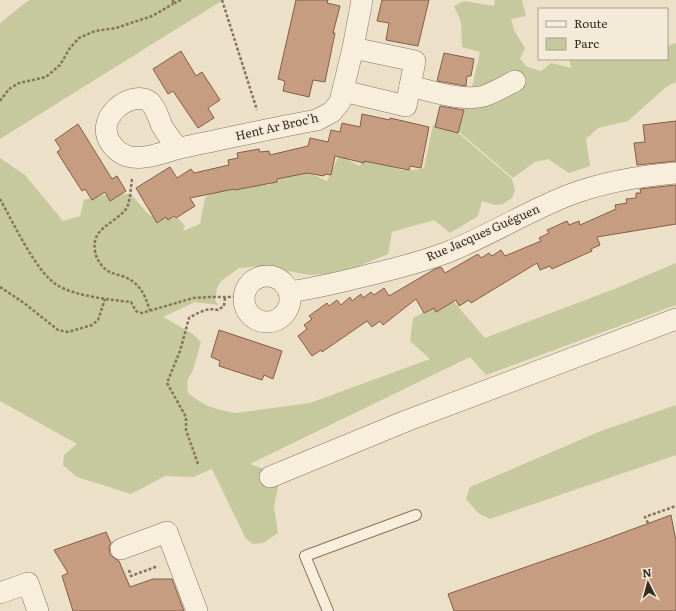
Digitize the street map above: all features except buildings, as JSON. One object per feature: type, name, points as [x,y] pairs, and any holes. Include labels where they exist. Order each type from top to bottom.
[{"type":"street","name":"Hent Ar Broc'h","points":[[178,148],[169,139],[155,109],[150,102],[143,99],[132,99],[123,103],[114,110],[107,120],[106,130],[109,141],[116,150],[126,156],[136,157],[149,156],[178,148],[316,120],[325,116],[332,112],[340,102],[353,48],[362,0]]},
{"type":"street","points":[[343,91],[406,106],[416,61],[353,48]]},
{"type":"street","points":[[410,86],[458,96],[475,97],[483,96],[515,81]]},
{"type":"street","name":"Rue Jacques Guéguen","points":[[289,292],[344,282],[416,263],[449,251],[552,202],[595,186],[643,176],[676,173]]},
{"type":"street","points":[[269,276],[282,282],[289,292],[290,301],[288,309],[277,320],[269,322],[261,321],[254,317],[245,305],[234,298],[246,290],[255,279],[269,276]]},
{"type":"street","points":[[270,478],[406,421],[676,319]]},
{"type":"street","points":[[121,549],[167,532],[197,611]]},
{"type":"street","points":[[0,593],[28,583],[38,611]]},
{"type":"lane","points":[[328,611],[305,556],[416,515]]},
{"type":"path","points":[[0,101],[9,89],[19,83],[46,76],[50,73],[60,65],[70,48],[79,38],[94,31],[116,28],[152,16],[181,0]]},
{"type":"path","points":[[222,0],[263,130]]},
{"type":"path","points":[[136,157],[127,208],[96,234],[94,244],[98,262],[107,270],[133,281],[142,290],[150,310]]},
{"type":"path","points":[[0,199],[36,262],[46,275],[57,285],[72,291],[105,299],[131,302],[136,311],[142,313],[193,298],[209,296],[234,298]]},
{"type":"path","points":[[0,287],[24,303],[58,330],[68,332],[92,325],[98,320],[105,299]]},
{"type":"path","points":[[198,464],[186,430],[186,417],[167,383],[180,351],[189,318],[197,313],[214,308],[218,310],[234,298]]},
{"type":"path","points":[[648,523],[645,517],[676,506]]},
{"type":"green space","points":[[29,0],[223,0],[0,139],[0,23]]},
{"type":"green space","points":[[495,0],[522,0],[526,16],[511,19],[514,30],[525,48],[520,59],[527,67],[541,71],[551,63],[571,68],[569,60],[668,60],[668,46],[676,43],[676,82],[666,87],[628,121],[598,128],[586,139],[590,166],[569,173],[548,159],[535,162],[513,178],[457,130],[465,104],[470,95],[480,52],[462,47],[461,22],[454,6],[464,1],[494,6]]},
{"type":"green space","points":[[433,125],[456,131],[512,179],[515,190],[512,198],[503,204],[494,205],[482,201],[478,216],[450,233],[434,220],[392,232],[388,254],[342,273],[309,275],[262,266],[239,268],[221,281],[217,288],[215,300],[218,305],[195,302],[163,317],[193,334],[201,342],[193,370],[187,381],[188,393],[199,401],[210,406],[235,413],[310,403],[430,359],[410,341],[413,318],[430,309],[454,302],[485,338],[617,288],[676,263],[676,305],[486,375],[470,357],[250,464],[266,470],[279,482],[274,507],[278,533],[263,543],[253,544],[246,539],[212,469],[193,477],[165,476],[131,494],[77,477],[63,465],[64,455],[77,444],[0,401],[0,158],[25,175],[63,221],[80,216],[84,200],[104,195],[131,194],[147,213],[156,219],[166,217],[178,218],[185,226],[183,231],[200,224],[205,198],[217,187],[269,185],[299,168],[327,181],[339,156],[360,166],[363,159],[394,166],[401,170],[424,168]]},
{"type":"green space","points":[[676,405],[676,455],[490,519],[478,513],[466,499],[470,487],[601,431]]}]
